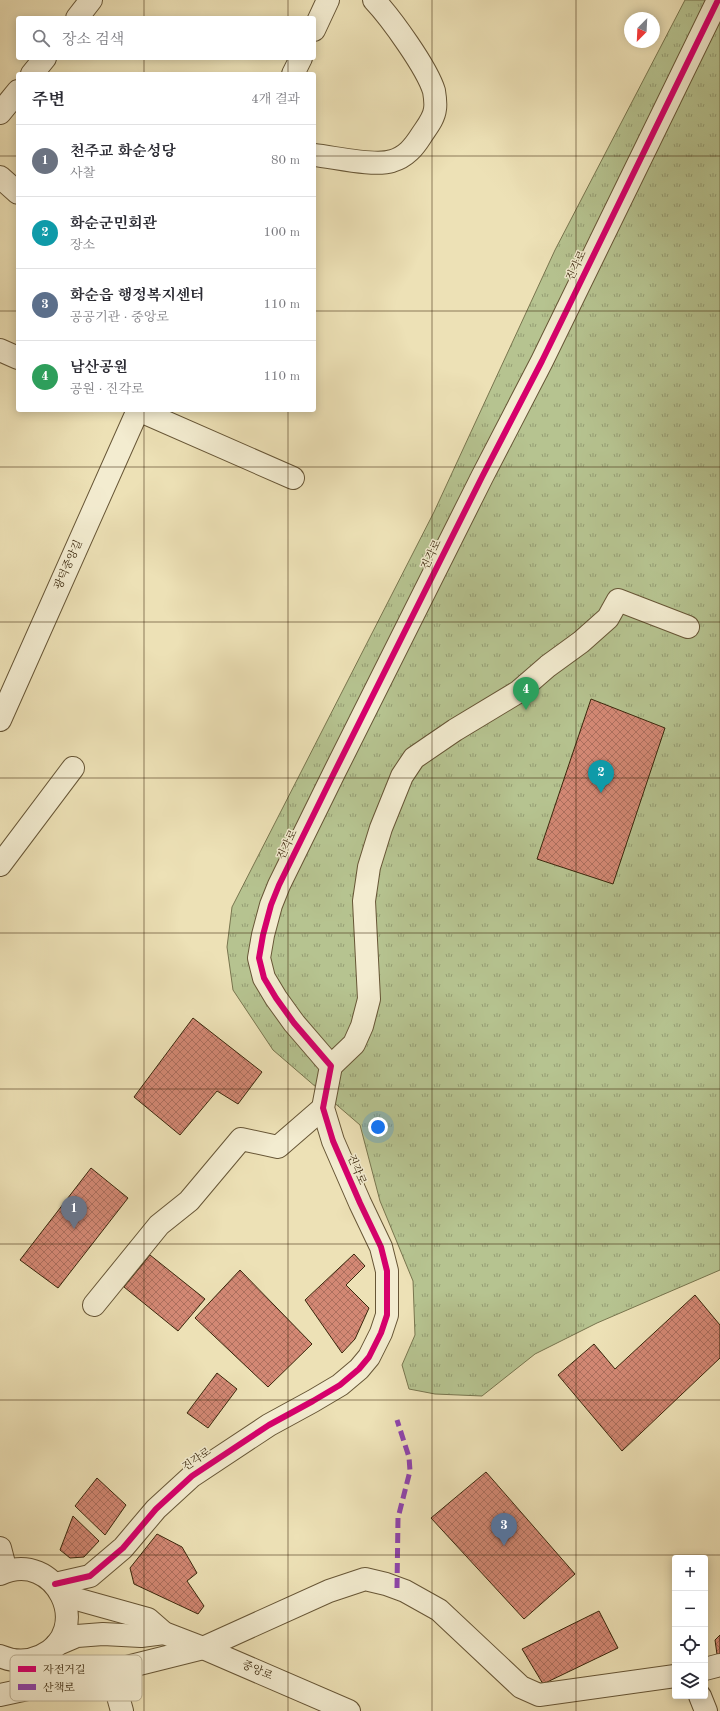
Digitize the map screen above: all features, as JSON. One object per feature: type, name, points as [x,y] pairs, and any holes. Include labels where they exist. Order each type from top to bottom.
[{"type":"street","points":[[79,16],[91,0]]},
{"type":"street","points":[[316,26],[328,0]]},
{"type":"street","points":[[316,155],[377,163],[391,162],[404,157],[430,124],[435,111],[434,90],[423,69],[385,11],[374,0]]},
{"type":"street","name":"진각로","points":[[59,1590],[90,1576],[123,1548],[156,1509],[192,1476],[268,1425],[340,1385],[359,1369],[369,1357],[381,1333],[387,1315],[387,1271],[381,1246],[360,1203],[333,1141],[323,1108],[331,1066],[294,1023],[264,978],[259,958],[263,936],[271,905],[279,885],[482,477],[542,361],[718,0]]},
{"type":"street","points":[[34,72],[43,60]]},
{"type":"street","points":[[294,72],[300,60]]},
{"type":"street","points":[[0,113],[16,93]]},
{"type":"street","points":[[0,177],[16,191]]},
{"type":"street","points":[[0,350],[16,357]]},
{"type":"street","name":"광덕중앙길","points":[[0,720],[137,412]]},
{"type":"street","points":[[143,412],[293,478]]},
{"type":"street","points":[[331,1066],[354,1044],[362,1026],[369,999],[364,901],[369,867],[391,801],[402,776],[414,758],[455,730],[518,692],[548,666],[581,642],[608,618],[618,600],[688,627]]},
{"type":"street","points":[[0,866],[73,768]]},
{"type":"street","points":[[94,1305],[158,1225],[189,1201],[241,1139],[278,1147],[323,1108]]},
{"type":"street","points":[[0,1548],[3,1572],[20,1569],[33,1570],[45,1575],[59,1590],[66,1608],[66,1621],[63,1634],[56,1645]]},
{"type":"street","points":[[142,1663],[203,1648],[329,1591],[365,1579],[386,1584],[405,1591],[439,1610],[520,1687],[539,1695],[672,1676]]},
{"type":"street","name":"중앙로","points":[[59,1590],[148,1619],[164,1633],[203,1648],[349,1711]]},
{"type":"street","name":"중앙로","points":[[44,1655],[56,1645],[76,1636],[103,1634],[141,1636],[164,1633]]},
{"type":"street","name":"중앙로","points":[[0,1656],[10,1660]]},
{"type":"street","points":[[708,1668],[720,1665]]},
{"type":"street","points":[[0,1695],[10,1693]]},
{"type":"street","points":[[701,1699],[706,1711]]},
{"type":"street","points":[[119,1701],[122,1711]]},
{"type":"green space","points":[[685,0],[720,0],[720,1270],[597,1323],[535,1354],[482,1396],[435,1394],[409,1389],[402,1365],[415,1335],[413,1281],[380,1201],[360,1125],[273,1050],[233,990],[227,947],[232,907],[434,512],[555,250]]},
{"type":"building","points":[[591,699],[665,728],[613,884],[537,859]]},
{"type":"building","points":[[193,1018],[262,1072],[238,1104],[217,1091],[180,1135],[134,1097]]},
{"type":"building","points":[[91,1168],[128,1198],[58,1288],[20,1260]]},
{"type":"building","points":[[354,1254],[365,1266],[346,1285],[369,1308],[355,1339],[342,1353],[305,1300]]},
{"type":"building","points":[[150,1255],[205,1299],[178,1331],[124,1287]]},
{"type":"building","points":[[240,1270],[312,1344],[268,1387],[195,1318]]},
{"type":"building","points":[[695,1295],[720,1325],[720,1358],[622,1451],[558,1375],[594,1344],[615,1369]]},
{"type":"building","points":[[217,1373],[237,1389],[208,1428],[187,1413]]},
{"type":"building","points":[[486,1472],[575,1574],[524,1619],[431,1518]]},
{"type":"building","points":[[97,1478],[126,1505],[105,1535],[75,1506]]},
{"type":"building","points":[[73,1516],[99,1541],[84,1557],[70,1558],[60,1550]]},
{"type":"building","points":[[157,1534],[182,1547],[197,1573],[187,1581],[204,1606],[198,1614],[134,1584],[130,1568]]},
{"type":"building","points":[[599,1611],[618,1648],[543,1684],[522,1649]]},
{"type":"building","points":[[720,1635],[720,1676],[715,1640]]},
{"type":"marked path","points":[[397,1420],[409,1457],[410,1471],[398,1518],[397,1588]]},
{"type":"cycle path","points":[[55,1584],[90,1576],[123,1548],[156,1509],[192,1476],[269,1425],[340,1385],[359,1369],[369,1357],[381,1333],[387,1315],[387,1271],[381,1247],[333,1141],[323,1108],[331,1066],[294,1023],[264,978],[259,958],[263,935],[271,905],[279,885],[482,477],[542,361],[718,0]]},
{"type":"place","name":"남산공원","points":[[526,710]]},
{"type":"place","name":"화순군민회관","points":[[601,793]]},
{"type":"place","name":"천주교 화순성당","points":[[74,1229]]},
{"type":"place","name":"화순읍 행정복지센터","points":[[504,1546]]}]
